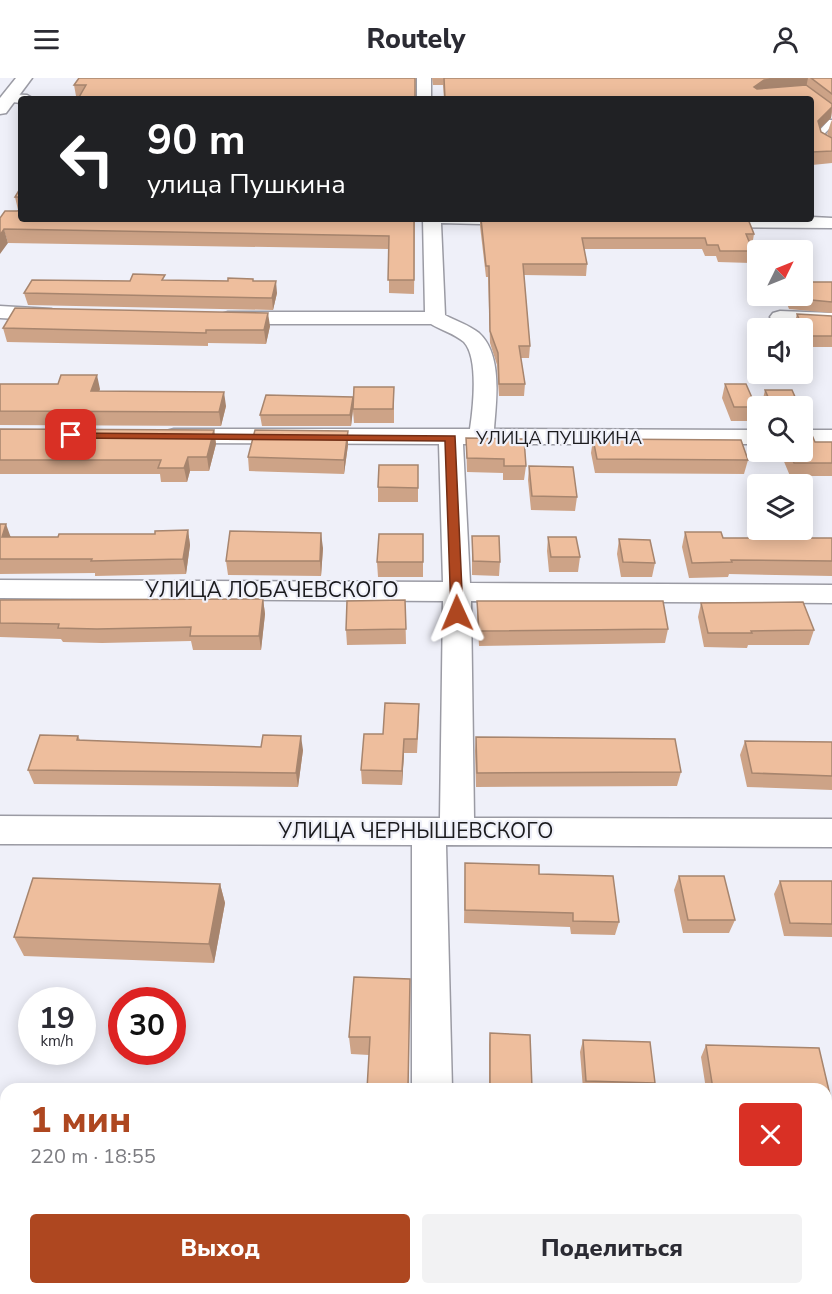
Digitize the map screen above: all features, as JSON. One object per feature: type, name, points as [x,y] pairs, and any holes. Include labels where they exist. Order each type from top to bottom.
[{"type":"main road","points":[[4,103],[24,78]]},
{"type":"street","points":[[424,78],[424,96]]},
{"type":"street","points":[[432,222],[435,318]]},
{"type":"street","points":[[692,222],[832,223]]},
{"type":"street","points":[[0,312],[69,316]]},
{"type":"street","points":[[780,317],[832,319]]},
{"type":"street","points":[[205,318],[435,318],[474,340],[480,352],[484,382],[482,438]]},
{"type":"street","name":"УЛИЦА ПУШКИНА","points":[[154,435],[451,438],[747,437]]},
{"type":"street","points":[[813,437],[832,437]]},
{"type":"street","points":[[432,1083],[443,831],[457,591],[451,438]]},
{"type":"street","name":"УЛИЦА ЛОБАЧЕВСКОГО","points":[[0,589],[832,594]]},
{"type":"street","name":"УЛИЦА ЧЕРНЫШЕВСКОГО","points":[[0,830],[832,832]]},
{"type":"lane","points":[[832,122],[821,133],[822,140],[832,148]]},
{"type":"building","points":[[79,78],[415,78],[415,96],[80,96],[86,85],[74,85]]},
{"type":"building","points":[[444,78],[788,78],[764,80],[754,87],[757,89],[806,85],[832,104],[832,107],[818,121],[821,132],[832,138],[832,151],[814,152],[814,96],[445,96]]},
{"type":"building","points":[[811,78],[832,78],[832,94]]},
{"type":"building","points":[[5,211],[17,211],[18,222],[414,222],[414,280],[388,280],[389,236],[4,229],[0,235],[0,218]]},
{"type":"building","points":[[481,222],[749,222],[754,234],[746,234],[748,240],[747,251],[720,251],[718,245],[707,245],[705,238],[582,238],[587,264],[523,264],[530,346],[519,346],[525,384],[499,384],[498,353],[490,331],[489,266],[486,266]]},
{"type":"building","points":[[133,274],[165,275],[162,280],[228,281],[228,278],[276,281],[272,298],[24,293],[32,280],[130,281]]},
{"type":"building","points":[[813,282],[832,282],[832,302],[813,300]]},
{"type":"building","points":[[15,308],[268,313],[264,330],[206,330],[206,333],[3,328]]},
{"type":"building","points":[[797,314],[832,316],[832,336],[813,336],[813,318],[799,318]]},
{"type":"building","points":[[61,375],[97,375],[91,391],[224,392],[219,412],[0,411],[0,384],[58,384]]},
{"type":"building","points":[[725,384],[746,384],[751,396],[747,396],[747,407],[734,407]]},
{"type":"building","points":[[354,387],[394,387],[393,409],[353,409]]},
{"type":"building","points":[[765,390],[792,390],[795,396],[768,396]]},
{"type":"building","points":[[266,395],[353,397],[350,415],[260,415]]},
{"type":"building","points":[[0,429],[214,430],[207,457],[188,457],[184,468],[158,468],[161,460],[0,460]]},
{"type":"building","points":[[255,430],[348,431],[344,460],[248,457]]},
{"type":"building","points":[[466,438],[524,439],[526,466],[504,466],[504,459],[467,458]]},
{"type":"building","points":[[813,438],[815,442],[832,442],[832,463],[794,463],[813,462]]},
{"type":"building","points":[[593,439],[741,440],[747,457],[747,460],[597,459]]},
{"type":"building","points":[[379,465],[418,465],[418,488],[378,487]]},
{"type":"building","points":[[529,466],[573,467],[577,497],[532,496]]},
{"type":"building","points":[[0,524],[6,524],[2,537],[58,537],[59,534],[155,534],[155,531],[188,530],[183,559],[91,561],[92,559],[0,559]]},
{"type":"building","points":[[230,531],[321,533],[320,561],[226,561]]},
{"type":"building","points":[[685,532],[721,532],[723,538],[747,538],[747,540],[832,538],[832,561],[731,560],[732,562],[692,563]]},
{"type":"building","points":[[379,534],[423,534],[423,562],[377,562]]},
{"type":"building","points":[[472,536],[499,536],[500,562],[473,561]]},
{"type":"building","points":[[548,537],[576,537],[580,557],[551,557]]},
{"type":"building","points":[[619,539],[650,540],[655,563],[623,562]]},
{"type":"building","points":[[263,599],[259,636],[190,636],[191,627],[97,629],[58,628],[59,624],[0,623],[0,600]]},
{"type":"building","points":[[405,600],[406,629],[346,630],[347,601]]},
{"type":"building","points":[[477,601],[663,601],[668,629],[479,631]]},
{"type":"building","points":[[803,602],[814,630],[751,631],[752,633],[708,633],[701,603]]},
{"type":"building","points":[[385,703],[419,704],[417,739],[404,739],[402,771],[361,770],[364,734],[383,734]]},
{"type":"building","points":[[40,735],[78,736],[77,740],[261,747],[263,735],[301,736],[296,773],[28,770]]},
{"type":"building","points":[[476,737],[675,739],[681,772],[477,773]]},
{"type":"building","points":[[745,741],[832,742],[832,776],[752,773]]},
{"type":"building","points":[[465,863],[539,865],[539,874],[613,876],[619,922],[573,921],[573,913],[465,910]]},
{"type":"building","points":[[679,876],[724,876],[735,920],[688,920]]},
{"type":"building","points":[[33,878],[220,884],[209,944],[14,937]]},
{"type":"building","points":[[780,881],[832,881],[832,924],[790,923]]},
{"type":"building","points":[[354,977],[410,979],[408,1083],[367,1083],[370,1037],[349,1037]]},
{"type":"building","points":[[490,1033],[530,1035],[532,1083],[490,1083]]},
{"type":"building","points":[[583,1040],[650,1042],[655,1083],[586,1081]]},
{"type":"building","points":[[706,1045],[819,1048],[827,1083],[712,1083]]},
{"type":"route","points":[[71,435],[451,438],[457,613]]}]
